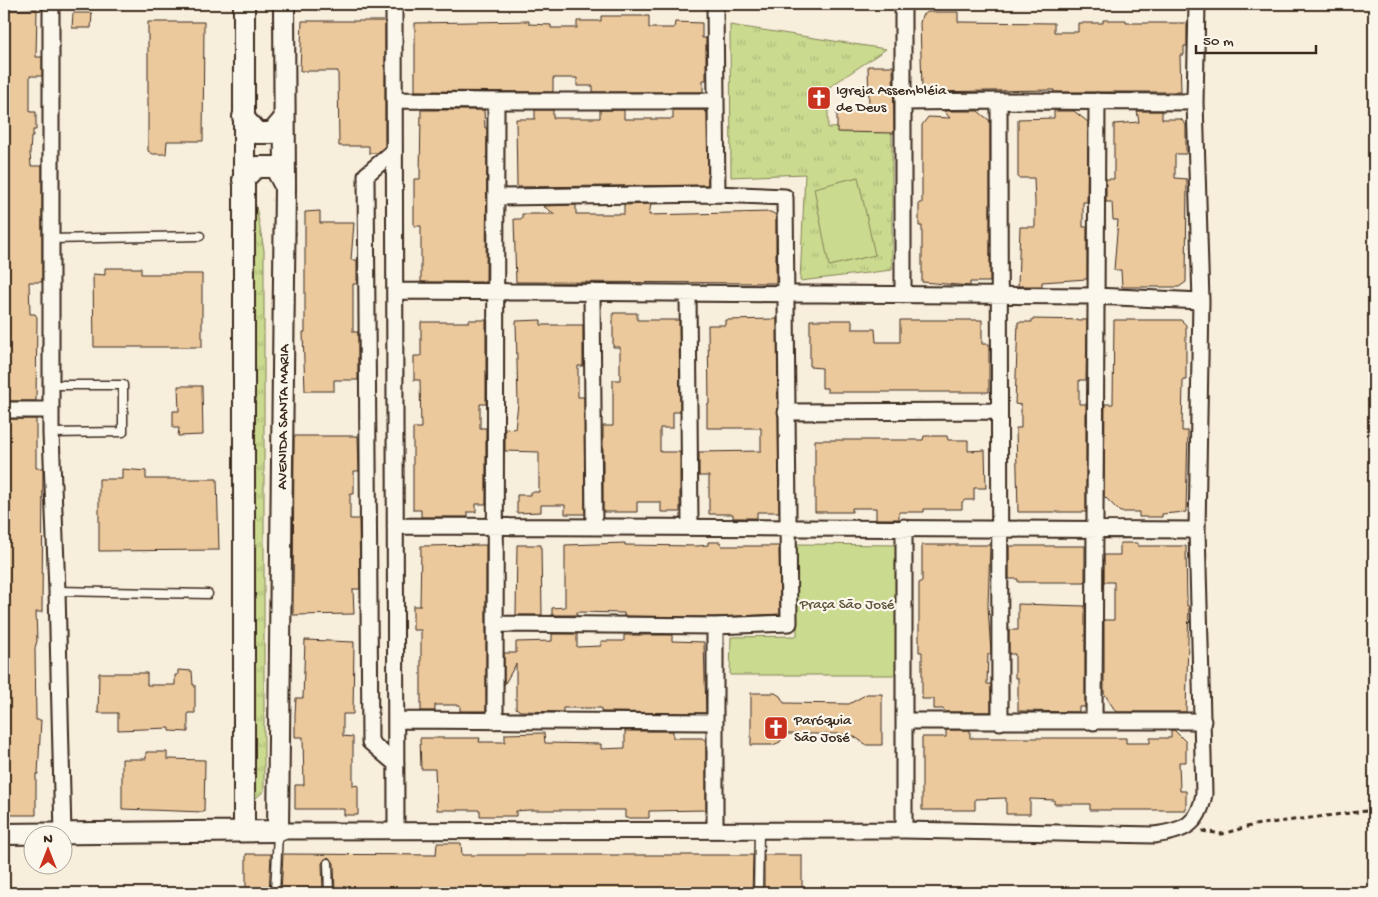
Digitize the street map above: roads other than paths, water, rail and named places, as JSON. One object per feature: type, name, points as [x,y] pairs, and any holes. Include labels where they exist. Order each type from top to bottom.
[{"type":"main road","points":[[243,4],[244,830]]},
{"type":"main road","name":"AVENIDA SANTA MARIA","points":[[278,831],[284,4]]},
{"type":"main road","points":[[243,117],[257,133],[272,133],[284,119]]},
{"type":"main road","points":[[243,180],[256,167],[275,167],[284,186]]},
{"type":"main road","points":[[72,834],[278,831]]},
{"type":"main road","points":[[4,834],[22,834]]},
{"type":"street","points":[[50,4],[50,433],[58,591],[63,824]]},
{"type":"street","points":[[394,4],[396,830]]},
{"type":"street","points":[[715,4],[717,194]]},
{"type":"street","points":[[903,4],[903,295]]},
{"type":"street","points":[[278,831],[904,830],[1154,835],[1182,828],[1194,821],[1201,810],[1204,794],[1197,530],[1201,301],[1195,102],[1197,4]]},
{"type":"street","points":[[394,100],[716,102]]},
{"type":"street","points":[[999,101],[998,528],[1000,722]]},
{"type":"street","points":[[495,720],[496,102]]},
{"type":"street","points":[[903,102],[1195,102]]},
{"type":"street","points":[[1094,722],[1096,102]]},
{"type":"street","points":[[394,151],[366,175],[370,742],[396,764]]},
{"type":"street","points":[[495,624],[715,626],[789,623],[785,197],[717,194],[496,197]]},
{"type":"street","points":[[395,291],[1095,296],[1201,301]]},
{"type":"street","points":[[592,292],[594,527]]},
{"type":"street","points":[[688,293],[690,527]]},
{"type":"street","points":[[4,410],[50,410]]},
{"type":"street","points":[[786,412],[998,411]]},
{"type":"street","points":[[395,526],[1197,530]]},
{"type":"street","points":[[904,528],[904,830]]},
{"type":"street","points":[[715,626],[716,830]]},
{"type":"street","points":[[396,720],[715,722]]},
{"type":"street","points":[[904,721],[1203,721]]},
{"type":"lane","points":[[50,239],[200,236]]},
{"type":"lane","points":[[50,385],[123,385],[123,432],[50,433]]},
{"type":"lane","points":[[58,591],[208,594]]},
{"type":"lane","points":[[758,893],[759,830]]},
{"type":"lane","points":[[275,893],[278,831]]},
{"type":"lane","points":[[328,862],[329,893]]},
{"type":"place","name":"Igreja Assembléia de Deus","points":[[819,98]]},
{"type":"place","name":"Paróquia São José","points":[[776,728]]},
{"type":"park label","name":"Praça São José","points":[[847,603]]}]
